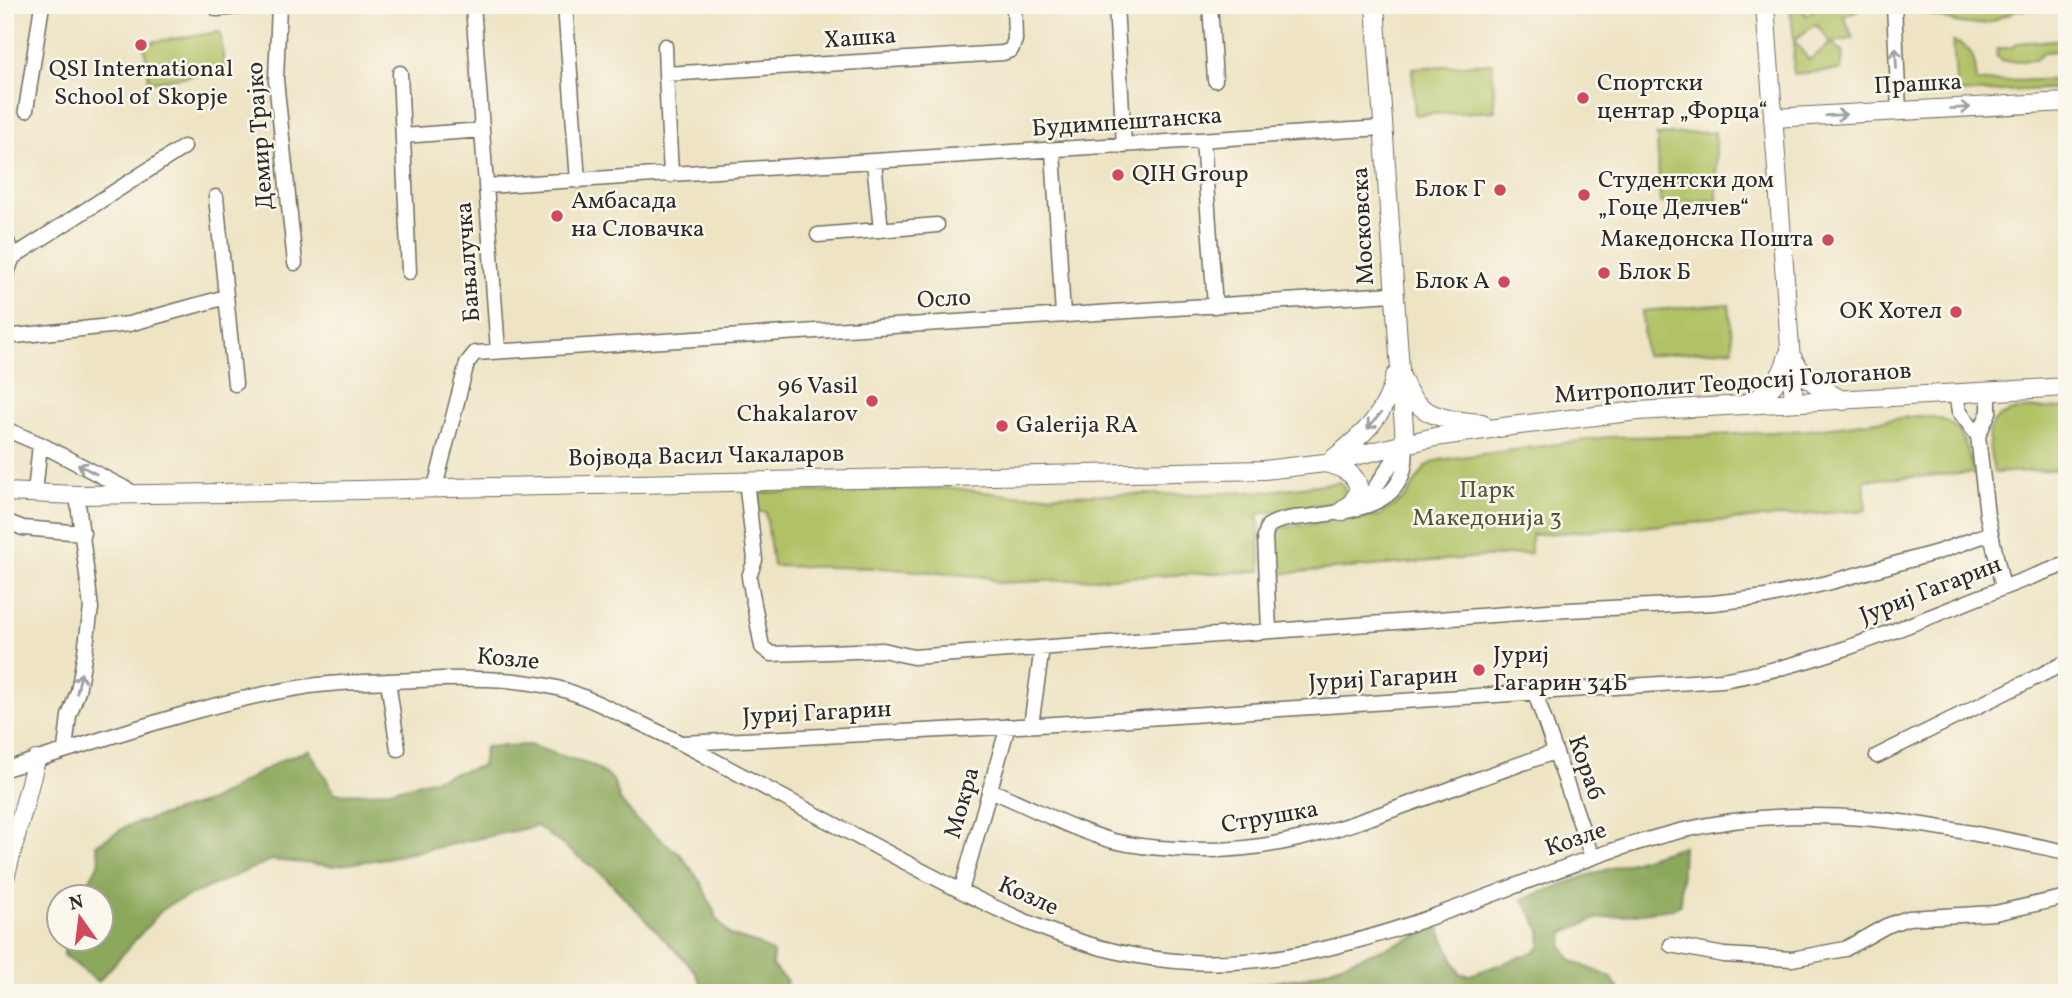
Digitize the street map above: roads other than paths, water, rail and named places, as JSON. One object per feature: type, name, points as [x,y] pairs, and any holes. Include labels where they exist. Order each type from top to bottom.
[{"type":"street","points":[[26,110],[42,5]]},
{"type":"street","points":[[217,9],[260,5]]},
{"type":"street","name":"Демир Трајко","points":[[279,5],[276,80],[295,263]]},
{"type":"street","name":"Бањалучка","points":[[435,487],[467,363],[475,353],[498,351],[473,5]]},
{"type":"street","points":[[565,5],[578,181]]},
{"type":"street","name":"Хашка","points":[[666,74],[1003,53],[1014,46],[1014,5]]},
{"type":"street","points":[[1116,5],[1124,146]]},
{"type":"street","points":[[1210,5],[1215,80]]},
{"type":"street","name":"Московска","points":[[1375,5],[1405,443]]},
{"type":"street","points":[[1765,5],[1794,402]]},
{"type":"street","points":[[1894,5],[1899,111]]},
{"type":"street","points":[[665,46],[671,175]]},
{"type":"street","points":[[400,73],[409,272]]},
{"type":"street","name":"Прашка","points":[[1773,118],[2067,102]]},
{"type":"street","name":"Будимпештанска","points":[[486,186],[1383,128]]},
{"type":"street","points":[[403,136],[482,130]]},
{"type":"street","points":[[1203,141],[1215,306]]},
{"type":"street","points":[[5,278],[13,257],[184,146]]},
{"type":"street","points":[[1053,151],[1063,315]]},
{"type":"street","points":[[874,162],[881,230]]},
{"type":"street","name":"Демир Трајко","points":[[216,197],[235,384]]},
{"type":"street","points":[[818,235],[937,225]]},
{"type":"street","points":[[5,236],[13,257]]},
{"type":"street","name":"Осло","points":[[498,351],[1393,294]]},
{"type":"street","points":[[5,337],[129,324],[226,297]]},
{"type":"street","points":[[1789,349],[1803,374],[1818,387],[1844,401]]},
{"type":"street","points":[[1740,405],[1753,401],[1770,389],[1782,370],[1789,349]]},
{"type":"street","points":[[1398,363],[1405,387],[1414,401],[1428,414],[1452,420],[1511,426]]},
{"type":"street","points":[[1325,463],[1352,444],[1377,418],[1389,399],[1398,363]]},
{"type":"street","name":"Митрополит Теодосиј Гологанов","points":[[1405,443],[1511,426],[1638,411],[2067,387]]},
{"type":"street","points":[[1989,392],[1989,412],[1978,436],[1981,473],[2003,588]]},
{"type":"street","points":[[1956,394],[1959,411],[1978,436]]},
{"type":"street","points":[[5,429],[40,444],[134,494]]},
{"type":"street","points":[[1269,631],[1266,528],[1278,521],[1347,511],[1375,488],[1405,443]]},
{"type":"street","name":"Војвода Васил Чакаларов","points":[[5,492],[78,495],[1223,471],[1325,463],[1405,443]]},
{"type":"street","points":[[35,493],[40,444]]},
{"type":"street","points":[[1325,463],[1345,469],[1353,475],[1358,484],[1358,494],[1347,511]]},
{"type":"street","name":"Јуриј Гагарин","points":[[746,480],[755,560],[749,577],[762,647],[771,654],[883,650],[906,657],[1548,611],[1713,603],[1766,597],[1871,572],[1991,533]]},
{"type":"street","points":[[65,749],[69,716],[83,665],[91,608],[78,495]]},
{"type":"street","points":[[5,521],[23,528],[83,533]]},
{"type":"street","name":"Јуриј Гагарин","points":[[682,743],[1031,725],[1699,682],[1778,669],[1850,648],[2067,564]]},
{"type":"street","points":[[1031,725],[1042,648]]},
{"type":"street","points":[[1877,756],[2067,662]]},
{"type":"street","name":"Козле","points":[[5,769],[165,719],[300,687],[453,679],[543,685],[585,697],[682,743],[1032,926],[1102,949],[1159,960],[1224,963],[1297,955],[1352,941],[1466,904],[1592,857],[1679,831],[1723,823],[1819,814],[1870,817],[1964,831],[2067,852]]},
{"type":"street","points":[[388,681],[398,749]]},
{"type":"street","name":"Кораб","points":[[1535,693],[1592,857]]},
{"type":"street","name":"Мокра","points":[[961,891],[1008,726]]},
{"type":"street","name":"Струшка","points":[[990,790],[1090,834],[1115,841],[1167,849],[1224,851],[1283,844],[1318,835],[1555,752]]},
{"type":"street","points":[[5,878],[36,760]]},
{"type":"street","points":[[1671,945],[1724,955],[1792,960],[1845,949],[1886,926],[1908,918],[1995,913],[2067,897]]},
{"type":"place","name":"QSI International School of Skopje","points":[[141,45]]},
{"type":"place","name":"Спортски центар „Форца“","points":[[1583,98]]},
{"type":"place","name":"QIH Group","points":[[1118,175]]},
{"type":"place","name":"Блок Г","points":[[1500,190]]},
{"type":"place","name":"Студентски дом „Гоце Делчев“","points":[[1584,195]]},
{"type":"place","name":"Амбасада на Словачка","points":[[557,216]]},
{"type":"place","name":"Македонска Пошта","points":[[1828,240]]},
{"type":"place","name":"Блок Б","points":[[1604,273]]},
{"type":"place","name":"Блок А","points":[[1504,282]]},
{"type":"place","name":"ОК Хотел","points":[[1956,312]]},
{"type":"place","name":"96 Vasil Chakalarov","points":[[872,401]]},
{"type":"place","name":"Galerija RA","points":[[1002,426]]},
{"type":"place","name":"Јуриј Гагарин 34Б","points":[[1479,670]]},
{"type":"park label","name":"Парк Македонија 3","points":[[1487,505]]}]
